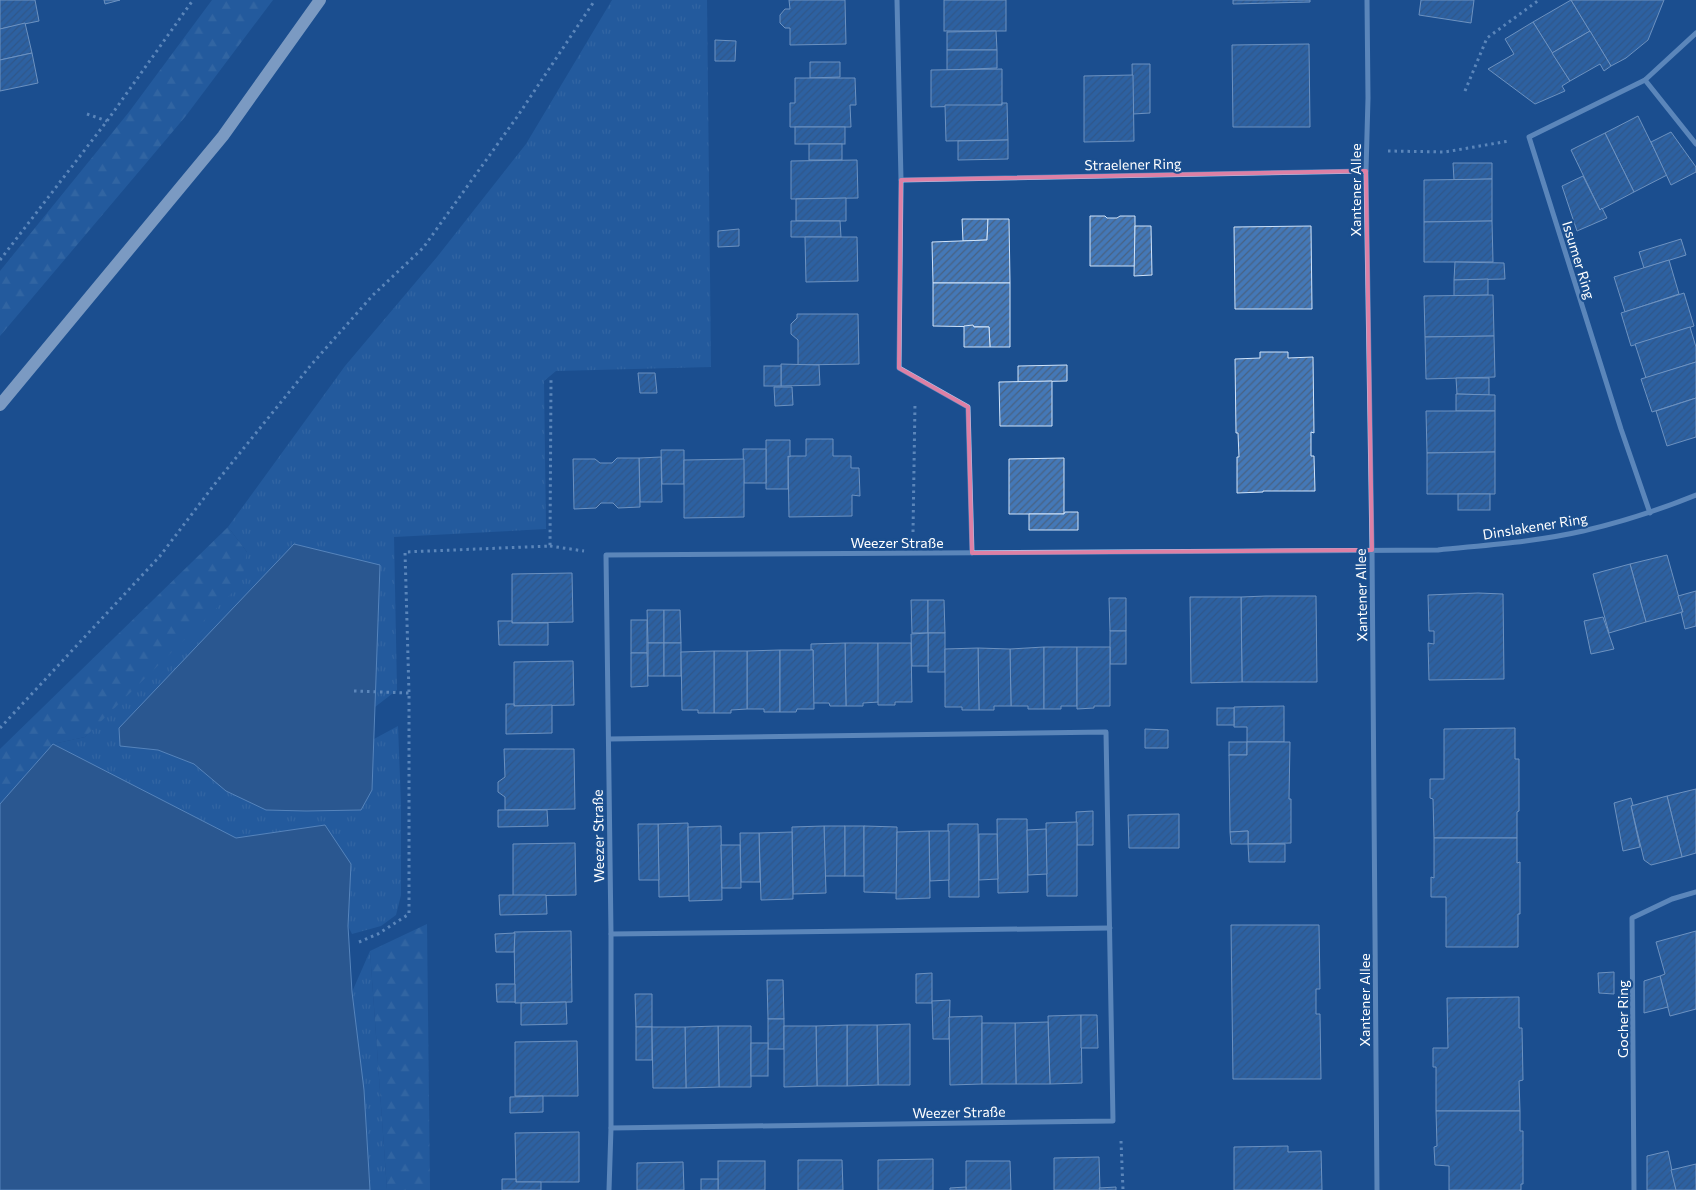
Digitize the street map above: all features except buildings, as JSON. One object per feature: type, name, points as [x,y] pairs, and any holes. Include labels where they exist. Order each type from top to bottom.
[{"type":"main road","points":[[0,406],[223,136],[320,0]]},
{"type":"street","points":[[897,0],[901,180],[899,368],[968,407],[972,553]]},
{"type":"street","name":"Xantener Allee","points":[[1367,0],[1368,98],[1366,171],[1372,550],[1377,1190]]},
{"type":"street","points":[[1529,137],[1645,80],[1696,33]]},
{"type":"street","points":[[1645,80],[1696,144]]},
{"type":"street","name":"Issumer Ring","points":[[1529,137],[1620,429],[1650,513]]},
{"type":"street","name":"Straelener Ring","points":[[901,180],[1366,171]]},
{"type":"street","name":"Dinslakener Ring","points":[[1372,550],[1438,550],[1582,532],[1650,513],[1696,495]]},
{"type":"street","name":"Weezer Straße","points":[[609,1190],[611,1128],[611,934],[606,555],[1372,550]]},
{"type":"street","points":[[608,738],[1106,732],[1113,1121]]},
{"type":"street","name":"Gocher Ring","points":[[1634,1190],[1632,918],[1672,899],[1696,892]]},
{"type":"street","points":[[611,934],[1110,928]]},
{"type":"street","name":"Weezer Straße","points":[[611,1128],[1113,1121]]},
{"type":"path","points":[[0,260],[107,121],[193,0]]},
{"type":"path","points":[[0,728],[160,556],[214,485],[317,358],[373,295],[423,248],[517,117],[595,0]]},
{"type":"path","points":[[1465,91],[1487,38],[1539,0]]},
{"type":"path","points":[[87,114],[107,121]]},
{"type":"path","points":[[1366,150],[1445,152],[1529,137]]},
{"type":"path","points":[[913,554],[915,377]]},
{"type":"path","points":[[550,379],[550,546]]},
{"type":"path","points":[[359,942],[378,934],[409,914],[409,693],[405,552],[550,546],[574,548],[606,555]]},
{"type":"path","points":[[354,691],[409,693]]},
{"type":"path","points":[[1113,1121],[1121,1132],[1123,1190]]},
{"type":"highlighted area","points":[[1366,171],[1372,550],[972,553],[968,407],[899,368],[901,180]]},
{"type":"green space","points":[[212,0],[273,0],[185,117],[0,336],[0,271],[129,112]]},
{"type":"green space","points":[[612,0],[707,0],[711,367],[556,371],[544,381],[546,529],[394,537],[397,690],[375,707],[380,565],[121,746],[158,750],[194,764],[226,791],[266,810],[361,810],[372,790],[374,739],[398,726],[401,804],[401,895],[396,915],[381,926],[352,934],[348,926],[351,864],[325,825],[236,838],[53,744],[85,737],[247,552],[228,527],[345,366],[437,257],[526,144]]},
{"type":"green space","points":[[228,527],[247,552],[243,575],[232,593],[85,737],[53,744],[0,804],[0,749]]},
{"type":"green space","points":[[427,924],[430,1190],[387,1190],[370,951]]},
{"type":"green space","points":[[370,951],[387,1190],[370,1190],[364,1090],[352,992]]},
{"type":"shaded area","points":[[294,544],[380,565],[372,790],[361,810],[266,810],[226,791],[194,764],[158,750],[120,746],[119,728]]},
{"type":"shaded area","points":[[53,744],[236,838],[325,825],[351,864],[348,926],[352,992],[364,1090],[370,1190],[0,1190],[0,804]]}]
